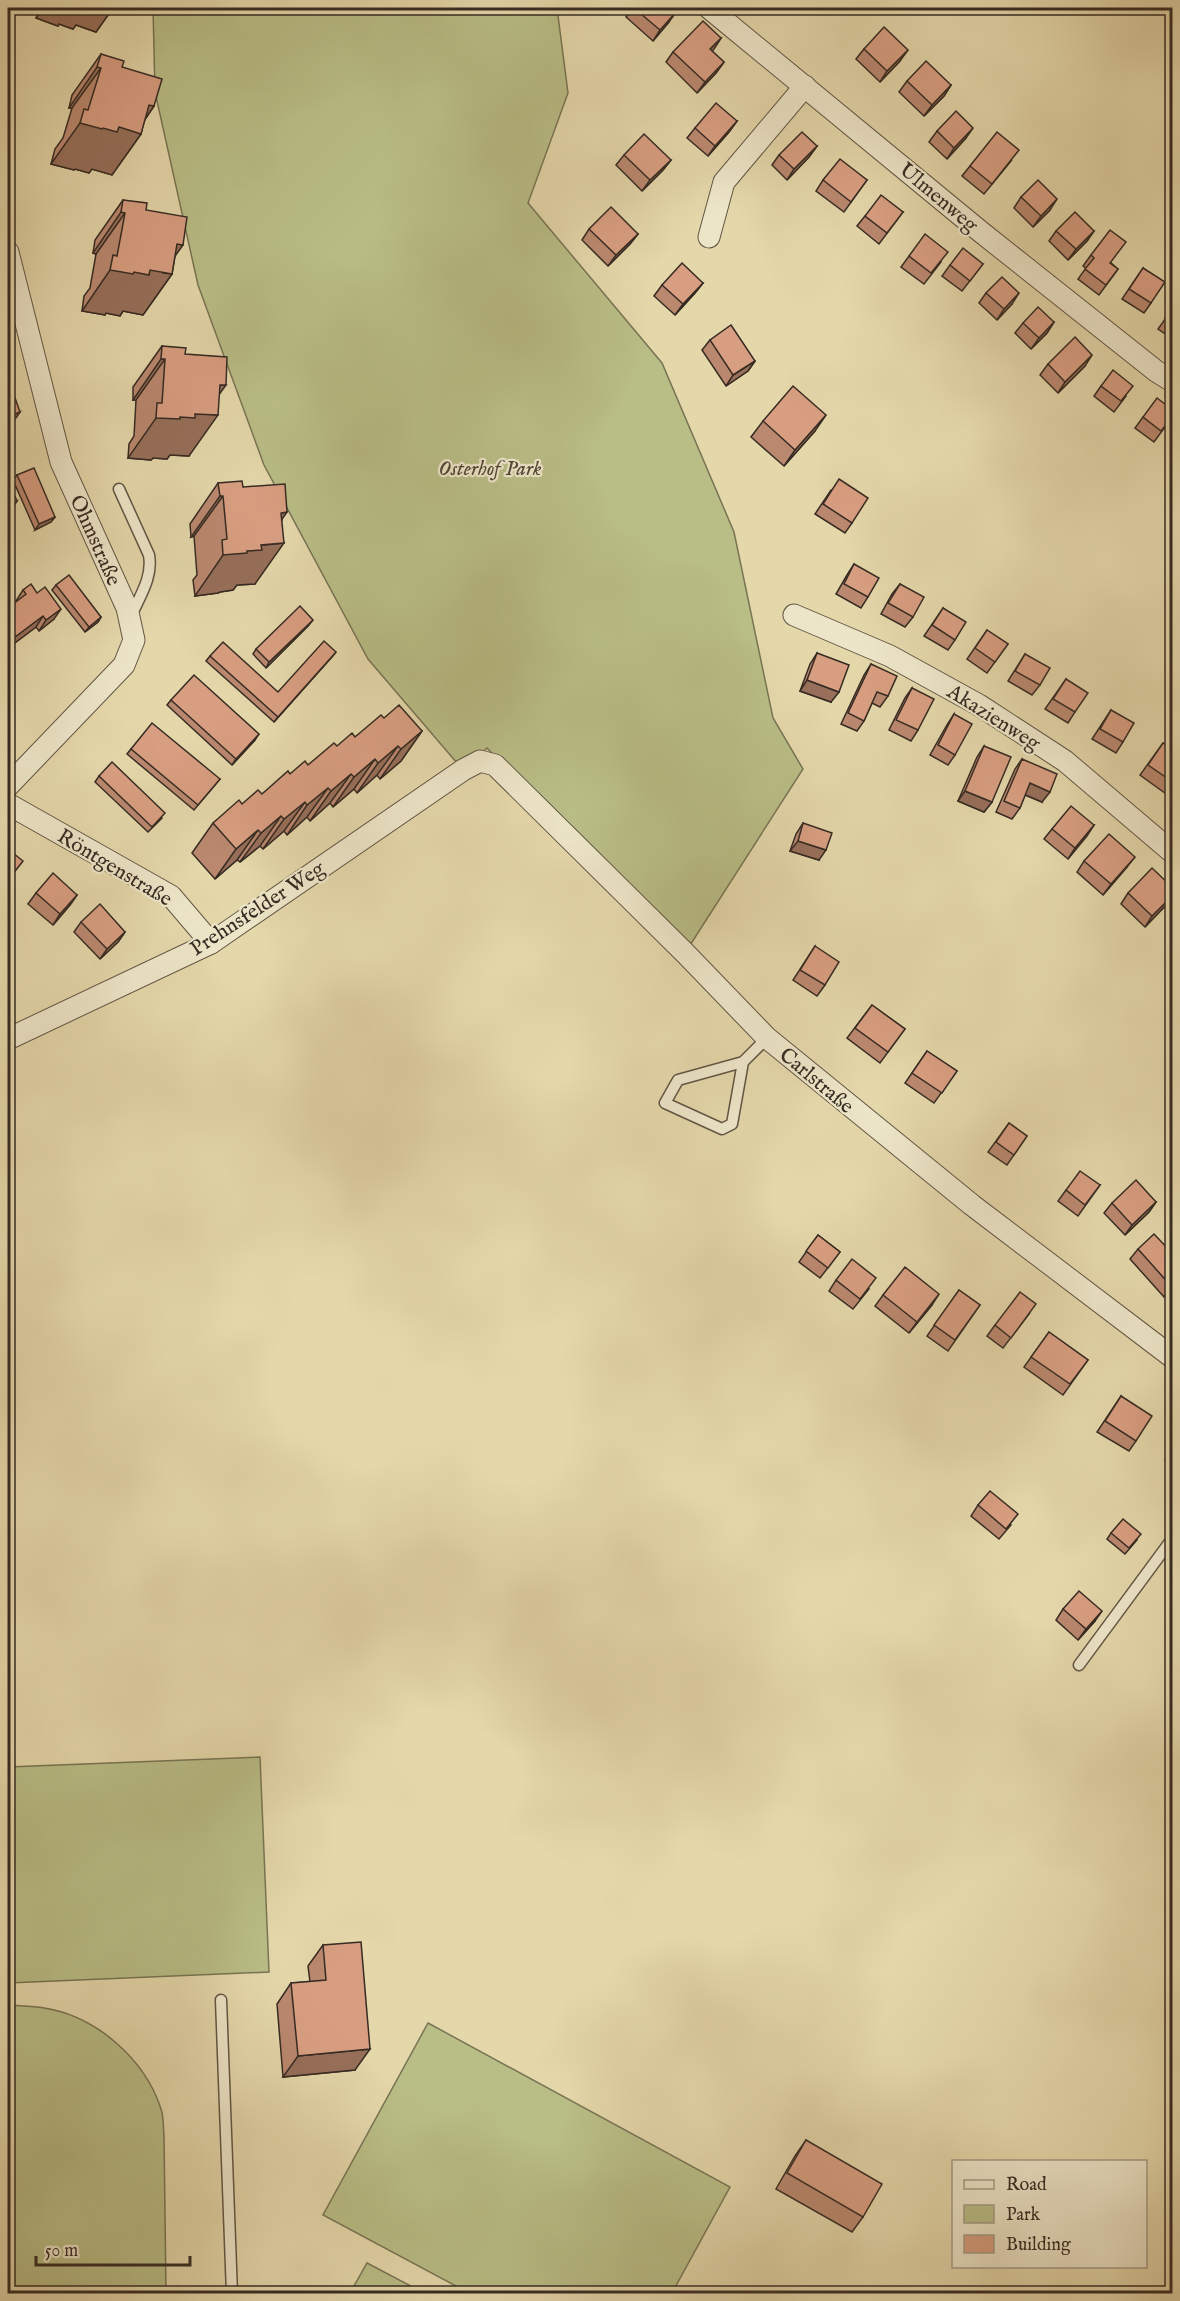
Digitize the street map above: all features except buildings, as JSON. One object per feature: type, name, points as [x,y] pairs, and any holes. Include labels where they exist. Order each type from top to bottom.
[{"type":"street","name":"Ulmenweg","points":[[709,8],[981,232],[1156,371],[1173,381]]},
{"type":"street","points":[[709,237],[724,182],[805,86]]},
{"type":"street","name":"Ohmstraße","points":[[8,252],[61,462],[127,608],[134,640],[124,665],[8,786]]},
{"type":"street","name":"Akazienweg","points":[[794,615],[890,656],[979,705],[1065,761],[1173,852]]},
{"type":"street","name":"Prehnsfelder Weg","points":[[8,1039],[211,943],[463,770],[480,761],[495,765]]},
{"type":"street","name":"Carlstraße","points":[[495,765],[686,952],[767,1038],[972,1205],[1173,1357]]},
{"type":"street","name":"Röntgenstraße","points":[[8,804],[171,897],[211,943]]},
{"type":"lane","points":[[119,489],[149,555],[151,566],[130,620]]},
{"type":"lane","points":[[743,1062],[732,1124],[722,1129],[665,1102],[678,1080],[743,1062],[767,1038]]},
{"type":"lane","points":[[1079,1665],[1173,1539]]},
{"type":"lane","points":[[221,2000],[232,2294]]},
{"type":"green space","name":"Osterhof Park","points":[[153,8],[557,8],[568,93],[528,203],[662,363],[734,532],[773,718],[803,769],[685,953],[487,748],[463,770],[368,659],[264,465],[198,285],[155,92]]},
{"type":"green space","points":[[260,1757],[269,1972],[8,1983],[8,1767]]},
{"type":"green space","points":[[8,2005],[40,2007],[63,2013],[100,2030],[131,2057],[154,2091],[163,2115],[166,2293],[8,2293]]},
{"type":"green space","points":[[428,2023],[730,2187],[672,2293],[469,2293],[323,2215]]},
{"type":"green space","points":[[367,2263],[424,2293],[350,2293]]}]
